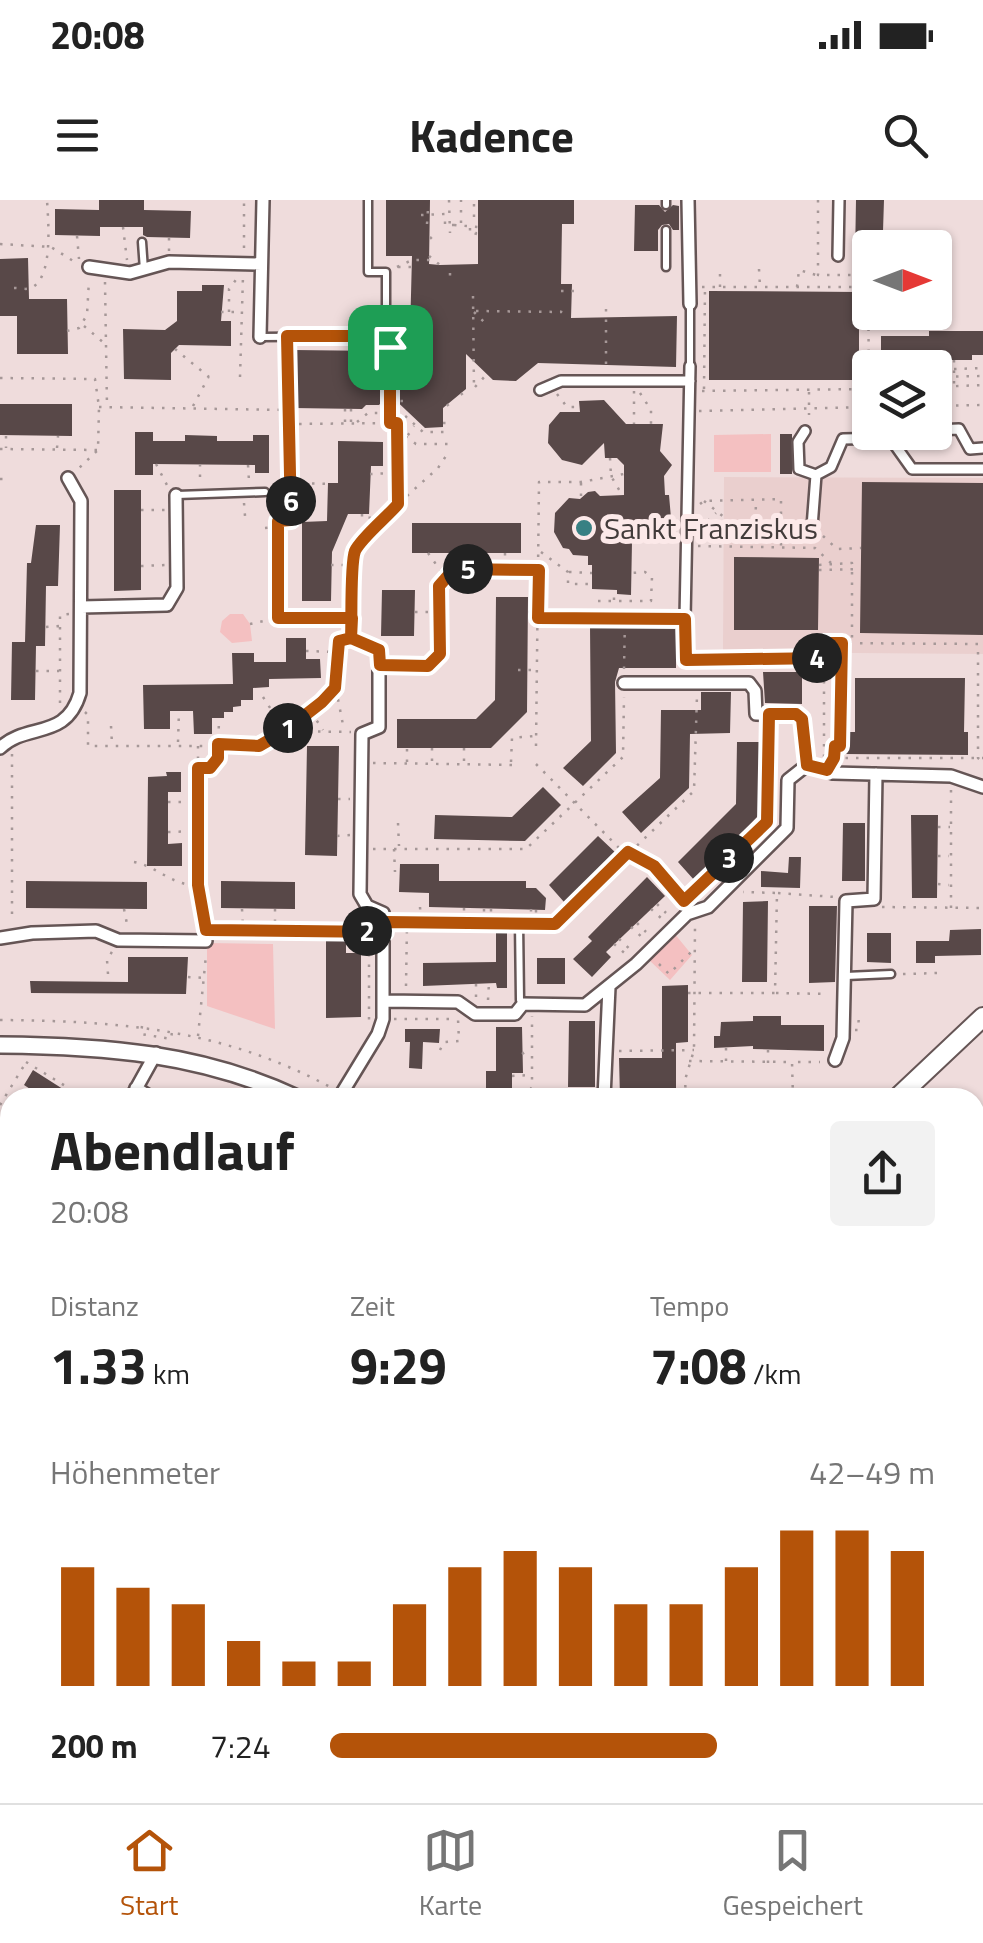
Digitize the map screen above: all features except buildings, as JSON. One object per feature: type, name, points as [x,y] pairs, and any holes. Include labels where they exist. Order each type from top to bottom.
[{"type":"main road","points":[[908,1088],[983,1017]]},
{"type":"street","points":[[260,337],[263,200]]},
{"type":"street","points":[[688,200],[690,304]]},
{"type":"street","points":[[838,256],[839,200]]},
{"type":"street","points":[[100,272],[130,273],[169,262],[243,270],[262,264]]},
{"type":"street","points":[[685,619],[690,366]]},
{"type":"street","points":[[540,390],[561,381],[689,386]]},
{"type":"street","points":[[952,429],[958,429],[970,449],[983,448]]},
{"type":"street","points":[[805,431],[798,442],[799,469],[816,475],[831,467],[843,439],[852,439]]},
{"type":"street","points":[[899,450],[912,469],[983,469]]},
{"type":"street","points":[[812,526],[816,475]]},
{"type":"street","points":[[0,748],[65,720],[80,693],[81,501],[68,478]]},
{"type":"street","points":[[81,610],[166,605],[177,588],[176,495]]},
{"type":"street","points":[[345,1088],[378,1034],[385,1001],[384,913],[367,906],[360,894],[362,734],[379,727],[379,650]]},
{"type":"street","points":[[624,683],[749,683],[756,691],[756,714],[796,714],[802,719],[807,765]]},
{"type":"street","points":[[807,765],[833,774],[952,776],[983,788]]},
{"type":"street","points":[[385,1001],[458,1002],[475,1014],[514,1014],[528,1004],[585,1005],[646,953],[689,908],[708,907],[787,828],[788,780],[807,765]]},
{"type":"street","points":[[836,1060],[843,1038],[846,902],[874,899],[876,774]]},
{"type":"street","points":[[6,938],[32,933],[96,932],[124,940],[206,936]]},
{"type":"street","points":[[605,1088],[609,987]]},
{"type":"street","points":[[0,1045],[98,1047],[156,1053],[226,1070],[271,1088]]},
{"type":"street","points":[[137,1088],[156,1053]]},
{"type":"lane","points":[[260,337],[386,336],[386,272],[368,272],[368,200]]},
{"type":"lane","points":[[666,230],[666,268]]},
{"type":"lane","points":[[142,242],[144,270]]},
{"type":"lane","points":[[690,304],[690,366]]},
{"type":"lane","points":[[176,495],[265,492]]},
{"type":"lane","points":[[380,665],[418,665]]},
{"type":"lane","points":[[519,923],[520,1000],[528,1004]]},
{"type":"lane","points":[[845,976],[891,974]]},
{"type":"path","points":[[14,288],[31,288],[37,283],[50,247],[47,200]]},
{"type":"path","points":[[240,376],[244,200]]},
{"type":"path","points":[[449,200],[450,233]]},
{"type":"path","points":[[460,224],[461,200]]},
{"type":"path","points":[[818,200],[818,275]]},
{"type":"path","points":[[474,204],[476,212],[470,233],[476,233],[475,236]]},
{"type":"path","points":[[428,209],[428,224]]},
{"type":"path","points":[[421,214],[445,214],[445,224],[474,226]]},
{"type":"path","points":[[123,227],[130,273]]},
{"type":"path","points":[[0,244],[50,247],[84,265],[77,253],[77,236]]},
{"type":"path","points":[[430,237],[434,241]]},
{"type":"path","points":[[430,256],[440,265]]},
{"type":"path","points":[[386,272],[434,260]]},
{"type":"path","points":[[720,268],[720,287]]},
{"type":"path","points":[[759,269],[760,287]]},
{"type":"path","points":[[229,312],[232,282],[243,270]]},
{"type":"path","points":[[796,287],[799,270],[818,275],[852,275]]},
{"type":"path","points":[[67,331],[83,325],[88,280],[100,272],[106,407]]},
{"type":"path","points":[[450,273],[450,280]]},
{"type":"path","points":[[688,287],[852,287]]},
{"type":"path","points":[[704,391],[705,287]]},
{"type":"path","points":[[561,291],[576,291]]},
{"type":"path","points":[[474,385],[475,298]]},
{"type":"path","points":[[474,311],[562,309]]},
{"type":"path","points":[[606,310],[606,381]]},
{"type":"path","points":[[474,311],[484,322]]},
{"type":"path","points":[[221,312],[242,312]]},
{"type":"path","points":[[83,325],[106,345]]},
{"type":"path","points":[[278,618],[278,521],[291,520],[287,336]]},
{"type":"path","points":[[386,336],[390,347],[390,423]]},
{"type":"path","points":[[384,354],[390,347]]},
{"type":"path","points":[[175,350],[209,377],[217,377]]},
{"type":"path","points":[[954,360],[954,386],[983,385]]},
{"type":"path","points":[[954,368],[983,368]]},
{"type":"path","points":[[466,385],[474,388],[487,374]]},
{"type":"path","points":[[954,376],[983,376]]},
{"type":"path","points":[[191,408],[209,377]]},
{"type":"path","points":[[0,378],[106,379]]},
{"type":"path","points":[[68,478],[98,450],[99,407],[94,380]]},
{"type":"path","points":[[634,381],[634,424]]},
{"type":"path","points":[[689,386],[704,391],[852,389]]},
{"type":"path","points":[[809,389],[809,415]]},
{"type":"path","points":[[556,393],[566,407],[579,407]]},
{"type":"path","points":[[640,395],[651,410],[651,424]]},
{"type":"path","points":[[390,402],[408,401]]},
{"type":"path","points":[[382,402],[390,412]]},
{"type":"path","points":[[952,406],[983,405]]},
{"type":"path","points":[[99,407],[286,410]]},
{"type":"path","points":[[688,411],[852,407]]},
{"type":"path","points":[[345,408],[345,423]]},
{"type":"path","points":[[351,408],[354,423]]},
{"type":"path","points":[[354,423],[368,413],[402,412],[423,432],[448,432]]},
{"type":"path","points":[[291,424],[397,423],[398,504]]},
{"type":"path","points":[[399,444],[415,424]]},
{"type":"path","points":[[397,430],[416,444]]},
{"type":"path","points":[[6,436],[3,449],[98,450]]},
{"type":"path","points":[[58,436],[58,449]]},
{"type":"path","points":[[399,444],[448,444]]},
{"type":"path","points":[[351,638],[355,552],[448,453]]},
{"type":"path","points":[[610,458],[611,476],[621,493]]},
{"type":"path","points":[[156,464],[162,481],[176,495]]},
{"type":"path","points":[[200,464],[200,494]]},
{"type":"path","points":[[244,516],[248,465]]},
{"type":"path","points":[[370,474],[398,472]]},
{"type":"path","points":[[536,746],[539,482],[581,482],[624,474]]},
{"type":"path","points":[[581,482],[581,498]]},
{"type":"path","points":[[291,483],[333,484]]},
{"type":"path","points":[[755,542],[756,500]]},
{"type":"path","points":[[687,515],[704,501],[781,500],[781,547]]},
{"type":"path","points":[[704,501],[761,547]]},
{"type":"path","points":[[141,510],[176,509]]},
{"type":"path","points":[[687,543],[718,512]]},
{"type":"path","points":[[362,514],[362,518],[386,517]]},
{"type":"path","points":[[812,526],[837,549],[861,548]]},
{"type":"path","points":[[265,528],[278,528]]},
{"type":"path","points":[[815,548],[825,538]]},
{"type":"path","points":[[791,548],[797,542]]},
{"type":"path","points":[[687,543],[815,548],[831,562]]},
{"type":"path","points":[[428,552],[446,578]]},
{"type":"path","points":[[539,552],[568,572],[592,573]]},
{"type":"path","points":[[452,553],[454,569]]},
{"type":"path","points":[[480,553],[480,569]]},
{"type":"path","points":[[505,553],[506,569]]},
{"type":"path","points":[[861,563],[831,562],[819,567],[861,570]]},
{"type":"path","points":[[852,563],[852,643]]},
{"type":"path","points":[[141,566],[177,565]]},
{"type":"path","points":[[332,565],[354,565]]},
{"type":"path","points":[[418,665],[428,666],[440,654],[439,586],[454,569],[539,570]]},
{"type":"path","points":[[568,572],[568,584],[592,584]]},
{"type":"path","points":[[598,601],[651,602],[652,578],[645,572],[631,573]]},
{"type":"path","points":[[614,590],[614,602]]},
{"type":"path","points":[[56,710],[60,702],[60,614],[81,610]]},
{"type":"path","points":[[414,612],[439,612]]},
{"type":"path","points":[[528,612],[538,612]]},
{"type":"path","points":[[250,624],[278,618],[352,618]]},
{"type":"path","points":[[206,936],[243,930],[385,927],[407,922],[555,924],[650,835],[692,789],[696,767],[696,719],[686,660],[685,619],[538,618]]},
{"type":"path","points":[[361,848],[526,849],[623,757],[625,618]]},
{"type":"path","points":[[46,627],[60,626]]},
{"type":"path","points":[[958,634],[958,643]]},
{"type":"path","points":[[285,731],[344,731],[335,688],[339,641],[351,638],[379,650]]},
{"type":"path","points":[[826,770],[824,643],[981,644],[981,759],[834,758]]},
{"type":"path","points":[[840,746],[842,643]]},
{"type":"path","points":[[528,648],[538,647]]},
{"type":"path","points":[[306,652],[339,652]]},
{"type":"path","points":[[810,658],[824,673]]},
{"type":"path","points":[[686,660],[824,658]]},
{"type":"path","points":[[36,670],[60,671]]},
{"type":"path","points":[[518,670],[537,670]]},
{"type":"path","points":[[76,704],[88,716],[88,746],[259,746],[285,731],[335,688]]},
{"type":"path","points":[[527,693],[537,693]]},
{"type":"path","points":[[263,698],[285,731]]},
{"type":"path","points":[[178,744],[179,711]]},
{"type":"path","points":[[310,711],[324,732]]},
{"type":"path","points":[[689,908],[703,884],[767,822],[769,714]]},
{"type":"path","points":[[617,715],[624,715]]},
{"type":"path","points":[[198,768],[210,768],[218,758],[219,718]]},
{"type":"path","points":[[690,718],[696,719]]},
{"type":"path","points":[[111,726],[112,746]]},
{"type":"path","points":[[690,730],[696,730]]},
{"type":"path","points":[[507,732],[512,738],[511,765]]},
{"type":"path","points":[[840,746],[844,732]]},
{"type":"path","points":[[616,735],[623,735]]},
{"type":"path","points":[[512,738],[536,736]]},
{"type":"path","points":[[6,938],[12,740]]},
{"type":"path","points":[[690,743],[696,743]]},
{"type":"path","points":[[198,744],[198,885],[206,936],[206,978],[198,1036]]},
{"type":"path","points":[[826,770],[834,758],[835,746],[840,746]]},
{"type":"path","points":[[407,748],[407,764]]},
{"type":"path","points":[[432,748],[432,764]]},
{"type":"path","points":[[464,748],[464,764]]},
{"type":"path","points":[[616,748],[623,748]]},
{"type":"path","points":[[762,750],[769,750]]},
{"type":"path","points":[[690,754],[696,754]]},
{"type":"path","points":[[762,760],[769,760]]},
{"type":"path","points":[[362,763],[517,765]]},
{"type":"path","points":[[606,763],[610,767]]},
{"type":"path","points":[[398,764],[398,773]]},
{"type":"path","points":[[536,764],[619,848],[654,866],[689,908],[696,947],[695,1032],[687,1088]]},
{"type":"path","points":[[690,767],[696,767]]},
{"type":"path","points":[[762,772],[769,772]]},
{"type":"path","points":[[593,776],[598,780]]},
{"type":"path","points":[[951,908],[952,776]]},
{"type":"path","points":[[761,798],[768,797]]},
{"type":"path","points":[[338,799],[345,799]]},
{"type":"path","points":[[677,799],[679,806]]},
{"type":"path","points":[[168,802],[198,802]]},
{"type":"path","points":[[669,807],[671,814]]},
{"type":"path","points":[[760,810],[768,811]]},
{"type":"path","points":[[554,812],[559,816]]},
{"type":"path","points":[[657,818],[660,825]]},
{"type":"path","points":[[546,820],[552,824]]},
{"type":"path","points":[[395,872],[398,822]]},
{"type":"path","points":[[750,825],[757,834]]},
{"type":"path","points":[[648,827],[650,835]]},
{"type":"path","points":[[938,827],[951,827]]},
{"type":"path","points":[[168,832],[199,832]]},
{"type":"path","points":[[533,833],[538,838]]},
{"type":"path","points":[[337,836],[344,836]]},
{"type":"path","points":[[740,837],[745,844]]},
{"type":"path","points":[[442,840],[442,849]]},
{"type":"path","points":[[460,840],[460,849]]},
{"type":"path","points":[[474,840],[474,849]]},
{"type":"path","points":[[486,840],[486,849]]},
{"type":"path","points":[[496,849],[497,840]]},
{"type":"path","points":[[506,840],[506,849]]},
{"type":"path","points":[[421,849],[421,857]]},
{"type":"path","points":[[722,856],[726,862]]},
{"type":"path","points":[[938,856],[951,856]]},
{"type":"path","points":[[609,861],[614,866]]},
{"type":"path","points":[[134,862],[172,880],[198,885]]},
{"type":"path","points":[[714,863],[718,870]]},
{"type":"path","points":[[707,870],[712,876]]},
{"type":"path","points":[[597,872],[602,878]]},
{"type":"path","points":[[699,877],[703,884]]},
{"type":"path","points":[[938,884],[951,884]]},
{"type":"path","points":[[728,888],[732,892],[833,896],[846,902]]},
{"type":"path","points":[[578,890],[584,896]]},
{"type":"path","points":[[775,993],[777,893]]},
{"type":"path","points":[[574,894],[579,901]]},
{"type":"path","points":[[874,899],[881,907],[983,908]]},
{"type":"path","points":[[656,904],[673,926]]},
{"type":"path","points":[[420,907],[421,923]]},
{"type":"path","points":[[242,908],[243,930]]},
{"type":"path","points":[[274,908],[274,930]]},
{"type":"path","points":[[464,908],[464,923]]},
{"type":"path","points":[[484,908],[484,923]]},
{"type":"path","points":[[108,974],[108,960],[124,940],[124,909]]},
{"type":"path","points":[[491,909],[491,923]]},
{"type":"path","points":[[652,909],[673,926]]},
{"type":"path","points":[[534,910],[534,924]]},
{"type":"path","points":[[768,910],[777,910]]},
{"type":"path","points":[[768,921],[777,921]]},
{"type":"path","points":[[406,1002],[407,922]]},
{"type":"path","points":[[636,923],[646,953]]},
{"type":"path","points":[[632,927],[646,953]]},
{"type":"path","points":[[768,934],[777,934]]},
{"type":"path","points":[[619,939],[646,953],[669,974],[696,947]]},
{"type":"path","points":[[614,944],[646,953]]},
{"type":"path","points":[[767,948],[776,949]]},
{"type":"path","points":[[767,960],[776,960]]},
{"type":"path","points":[[767,972],[775,972]]},
{"type":"path","points":[[891,974],[938,973]]},
{"type":"path","points":[[188,976],[206,978]]},
{"type":"path","points":[[488,983],[488,1000]]},
{"type":"path","points":[[476,984],[476,1000]]},
{"type":"path","points":[[688,993],[844,994]]},
{"type":"path","points":[[361,995],[369,995]]},
{"type":"path","points":[[528,1004],[531,1088]]},
{"type":"path","points":[[688,1006],[695,1007]]},
{"type":"path","points":[[383,1019],[458,1019],[459,1041],[444,1042],[440,1050]]},
{"type":"path","points":[[688,1019],[695,1019]]},
{"type":"path","points":[[0,1020],[173,1030],[266,1056],[328,1088]]},
{"type":"path","points":[[142,1026],[141,1034],[172,1039],[173,1030]]},
{"type":"path","points":[[688,1033],[695,1032]]},
{"type":"path","points":[[522,1034],[532,1034]]},
{"type":"path","points":[[522,1047],[530,1050]]},
{"type":"path","points":[[726,1048],[726,1064]]},
{"type":"path","points":[[522,1054],[530,1050]]},
{"type":"path","points":[[608,1051],[694,1050]]},
{"type":"path","points":[[768,1050],[768,1063]]},
{"type":"path","points":[[11,1088],[30,1056]]},
{"type":"path","points":[[689,1062],[836,1060]]},
{"type":"path","points":[[26,1062],[68,1088]]},
{"type":"path","points":[[792,1062],[792,1088]]},
{"type":"path","points":[[522,1070],[530,1075]]},
{"type":"path","points":[[512,1076],[530,1075]]},
{"type":"shaded area","points":[[771,434],[771,472],[714,472],[714,435]]},
{"type":"shaded area","points":[[724,477],[983,478],[983,654],[723,652]]},
{"type":"shaded area","points":[[230,614],[243,614],[250,624],[252,641],[232,643],[220,632],[222,621]]},
{"type":"shaded area","points":[[674,933],[692,955],[670,980],[648,959]]},
{"type":"shaded area","points":[[207,943],[273,944],[275,1029],[207,1006]]},
{"type":"place","name":"Sankt Franziskus","points":[[584,528]]},
{"type":"route","points":[[390,347],[386,336],[287,336],[291,520],[278,521],[278,618],[352,618],[351,638],[379,650],[380,665],[428,666],[440,654],[439,586],[454,569],[539,570],[538,618],[685,619],[686,660],[824,658],[824,643],[842,643],[840,746],[835,746],[827,770],[807,765],[802,719],[796,714],[769,714],[767,822],[684,901],[654,866],[628,852],[555,924],[385,922],[385,932],[206,930],[198,885],[198,768],[210,768],[218,758],[218,744],[259,746],[285,731],[335,688],[339,641],[351,638],[352,618],[354,565],[355,552],[398,504],[397,423],[390,423],[390,347]]}]
